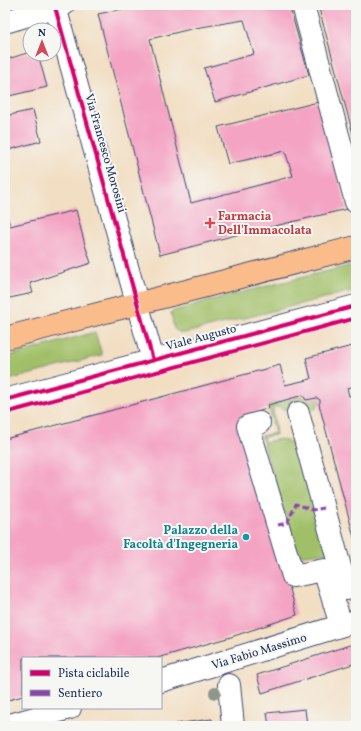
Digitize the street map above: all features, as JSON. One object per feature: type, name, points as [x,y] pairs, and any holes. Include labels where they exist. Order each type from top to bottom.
[{"type":"main road","points":[[5,338],[356,247]]},
{"type":"street","points":[[303,5],[356,202]]},
{"type":"street","points":[[5,22],[59,6]]},
{"type":"street","name":"Via Francesco Morosini","points":[[59,6],[153,360]]},
{"type":"street","name":"Viale Augusto","points":[[5,400],[356,306]]},
{"type":"street","points":[[298,413],[351,588],[351,622]]},
{"type":"street","points":[[259,423],[248,426],[293,576],[324,570],[351,622]]},
{"type":"street","name":"Via Fabio Massimo","points":[[162,681],[351,622]]},
{"type":"street","points":[[229,685],[233,726]]},
{"type":"street","points":[[6,726],[66,709]]},
{"type":"green space","points":[[356,264],[356,290],[185,333],[181,333],[174,329],[171,312],[203,302]]},
{"type":"green space","points":[[95,332],[102,355],[5,381],[5,357]]},
{"type":"green space","points":[[303,395],[306,400],[317,398],[320,400],[317,408],[307,412],[299,398],[296,400],[300,405],[292,409],[288,408],[284,410],[281,407],[273,407],[276,435],[263,437],[265,442],[280,439],[290,442],[302,439],[331,552],[304,555],[300,554],[296,550],[261,436],[275,433],[268,405]]},
{"type":"building","points":[[142,5],[289,5],[309,75],[215,102],[204,68],[254,54],[244,20],[195,28],[150,39],[191,203],[293,176],[285,151],[228,164],[218,127],[318,102],[347,209],[232,236],[160,255],[98,14]]},
{"type":"building","points":[[318,5],[356,5],[356,145]]},
{"type":"building","points":[[22,55],[22,62],[40,62],[47,87],[5,97],[5,60]]},
{"type":"building","points":[[33,110],[41,141],[5,151],[5,116]]},
{"type":"building","points":[[5,209],[10,226],[76,210],[91,263],[30,283],[33,293],[5,299]]},
{"type":"building","name":"Palazzo della Facoltà d'Ingegneria","points":[[356,345],[356,386],[347,388],[349,396],[353,395],[356,405],[356,545],[319,404],[320,400],[317,398],[306,400],[303,395],[268,405],[269,408],[240,418],[269,513],[297,615],[231,637],[161,657],[22,657],[22,696],[5,701],[5,439],[280,365],[285,385],[311,379],[306,358]]},
{"type":"building","points":[[356,643],[356,663],[262,693],[257,675]]},
{"type":"building","points":[[305,709],[307,726],[269,726],[267,713]]},
{"type":"building","points":[[212,719],[213,726],[176,726],[175,724]]},
{"type":"marked path","points":[[278,525],[287,523],[296,504],[313,510],[324,508]]},
{"type":"cycle path","points":[[55,7],[153,360]]},
{"type":"cycle path","points":[[5,400],[356,306]]},
{"type":"cycle path","points":[[5,413],[356,318]]},
{"type":"place","name":"Farmacia Dell'Immacolata","points":[[210,223]]},
{"type":"place","name":"Palazzo della Facoltà d'Ingegneria","points":[[246,537]]}]
